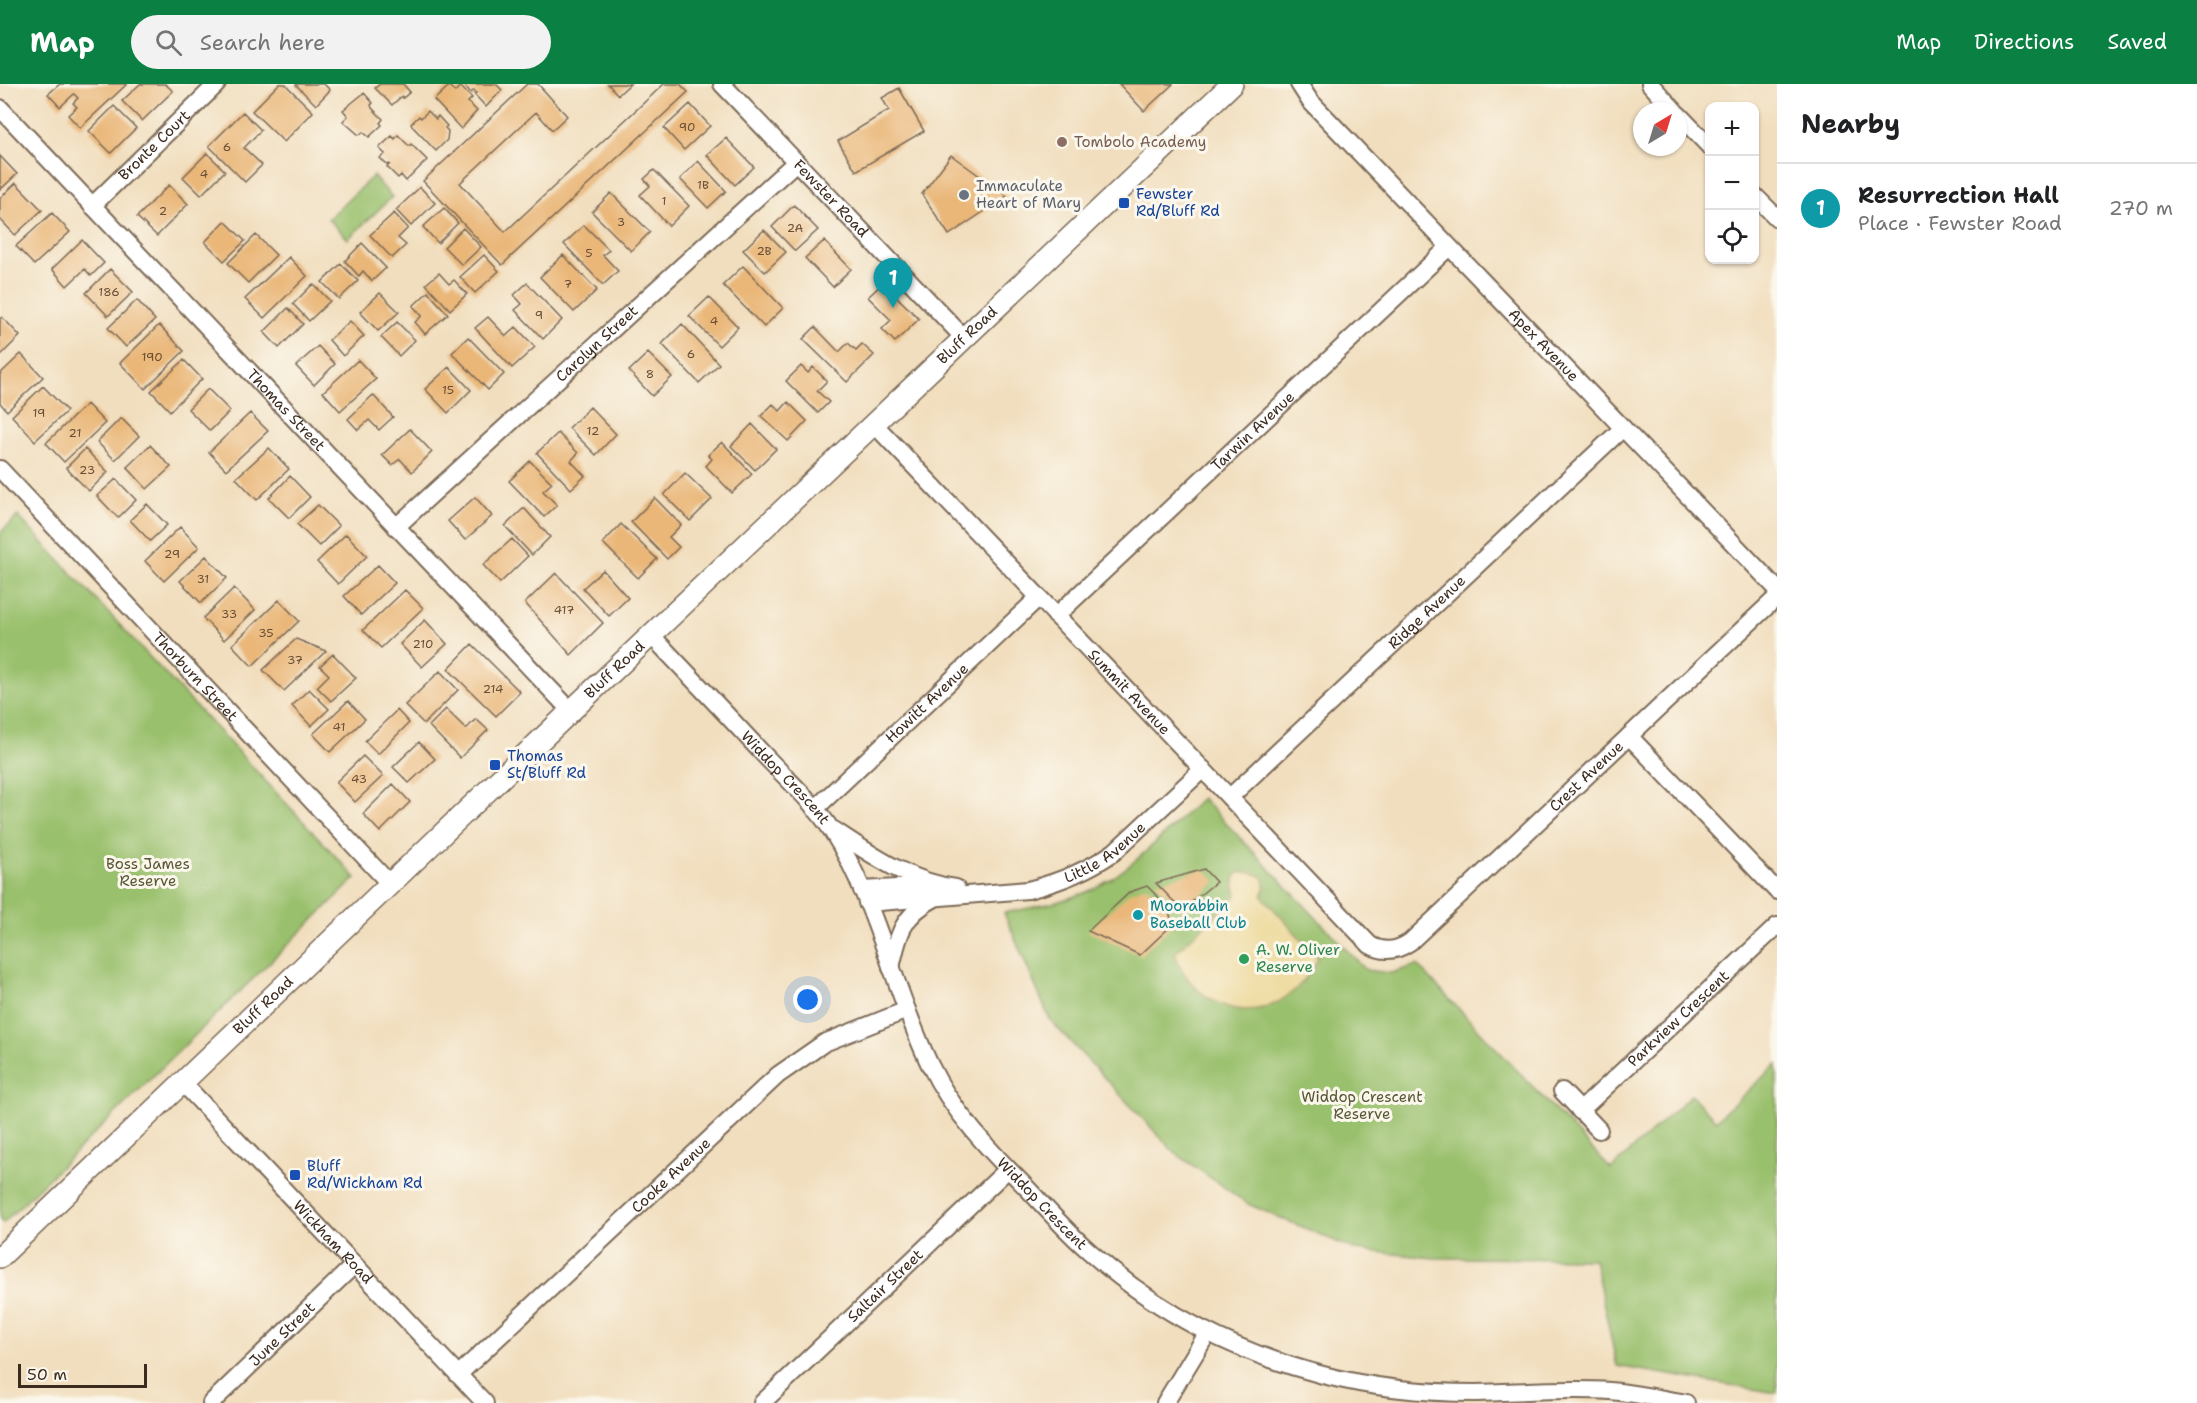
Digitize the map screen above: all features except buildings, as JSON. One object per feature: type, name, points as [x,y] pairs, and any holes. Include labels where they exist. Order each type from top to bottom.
[{"type":"main road","name":"Bluff Road","points":[[1,1255],[1233,84]]},
{"type":"street","name":"Bronte Court","points":[[92,206],[217,84]]},
{"type":"street","name":"Fewster Road","points":[[722,84],[964,338]]},
{"type":"street","name":"Apex Avenue","points":[[1286,84],[1310,100]]},
{"type":"street","name":"Apex Avenue","points":[[1299,84],[1310,100],[1449,247],[1777,589]]},
{"type":"street","points":[[1650,84],[1667,102]]},
{"type":"street","name":"Thomas Street","points":[[0,108],[571,711]]},
{"type":"street","points":[[1687,123],[1705,142]]},
{"type":"street","name":"Carolyn Street","points":[[396,527],[796,162]]},
{"type":"street","points":[[1759,199],[1777,218]]},
{"type":"street","name":"Tarwin Avenue","points":[[1056,616],[1449,247]]},
{"type":"street","name":"Summit Avenue","points":[[873,424],[1370,945],[1392,951]]},
{"type":"street","name":"Ridge Avenue","points":[[1230,797],[1623,428]]},
{"type":"street","name":"Thorburn Street","points":[[0,469],[390,884]]},
{"type":"street","name":"Howitt Avenue","points":[[815,810],[1038,597]]},
{"type":"street","name":"Crest Avenue","points":[[1392,951],[1410,942],[1777,597]]},
{"type":"street","name":"Widdop Crescent","points":[[651,635],[831,828],[864,896],[907,1010],[938,1081],[976,1134],[1008,1169],[1071,1234],[1115,1273],[1161,1306],[1207,1334],[1262,1356],[1388,1396],[1473,1393],[1608,1397],[1686,1403]]},
{"type":"street","points":[[1629,736],[1777,891]]},
{"type":"street","name":"Little Avenue","points":[[864,896],[938,891],[1004,893],[1050,885],[1098,864],[1130,838],[1203,769]]},
{"type":"street","name":"Little Avenue","points":[[831,828],[881,861],[938,891]]},
{"type":"street","name":"Little Avenue","points":[[891,968],[902,927],[938,891]]},
{"type":"street","name":"Parkview Crescent","points":[[1580,1111],[1777,926]]},
{"type":"street","name":"Cooke Avenue","points":[[458,1375],[778,1075],[824,1043],[907,1010]]},
{"type":"street","name":"Wickham Road","points":[[182,1082],[485,1403]]},
{"type":"street","points":[[1562,1091],[1599,1130]]},
{"type":"street","name":"Saltair Street","points":[[762,1403],[1008,1169]]},
{"type":"street","name":"June Street","points":[[211,1403],[354,1265]]},
{"type":"street","points":[[1165,1403],[1207,1334]]},
{"type":"green space","points":[[373,176],[392,197],[348,239],[328,219]]},
{"type":"green space","name":"Boss James Reserve","points":[[18,516],[356,878],[3,1223],[0,1220],[0,533]]},
{"type":"green space","name":"Widdop Crescent Reserve","points":[[1202,798],[1366,970],[1391,973],[1417,965],[1611,1169],[1691,1095],[1716,1120],[1777,1064],[1777,1393],[1617,1366],[1594,1259],[1434,1258],[1356,1250],[1248,1204],[1175,1153],[1050,1020],[1004,913],[1068,899],[1104,883],[1119,874],[1148,849]]},
{"type":"sand","points":[[1241,872],[1262,876],[1265,883],[1262,896],[1318,958],[1305,979],[1294,991],[1274,1004],[1258,1009],[1243,1010],[1213,1001],[1189,981],[1175,953],[1237,895],[1234,884],[1235,876]]},
{"type":"place","name":"Tombolo Academy","points":[[1062,142]]},
{"type":"place","name":"Immaculate Heart of Mary","points":[[964,195]]},
{"type":"place","name":"Fewster Rd/Bluff Rd","points":[[1124,203]]},
{"type":"place","name":"Resurrection Hall","points":[[893,308]]},
{"type":"place","name":"Thomas St/Bluff Rd","points":[[495,765]]},
{"type":"place","name":"Moorabbin Baseball Club","points":[[1138,915]]},
{"type":"place","name":"A. W. Oliver Reserve","points":[[1244,959]]},
{"type":"place","name":"Bluff Rd/Wickham Rd","points":[[295,1175]]}]
